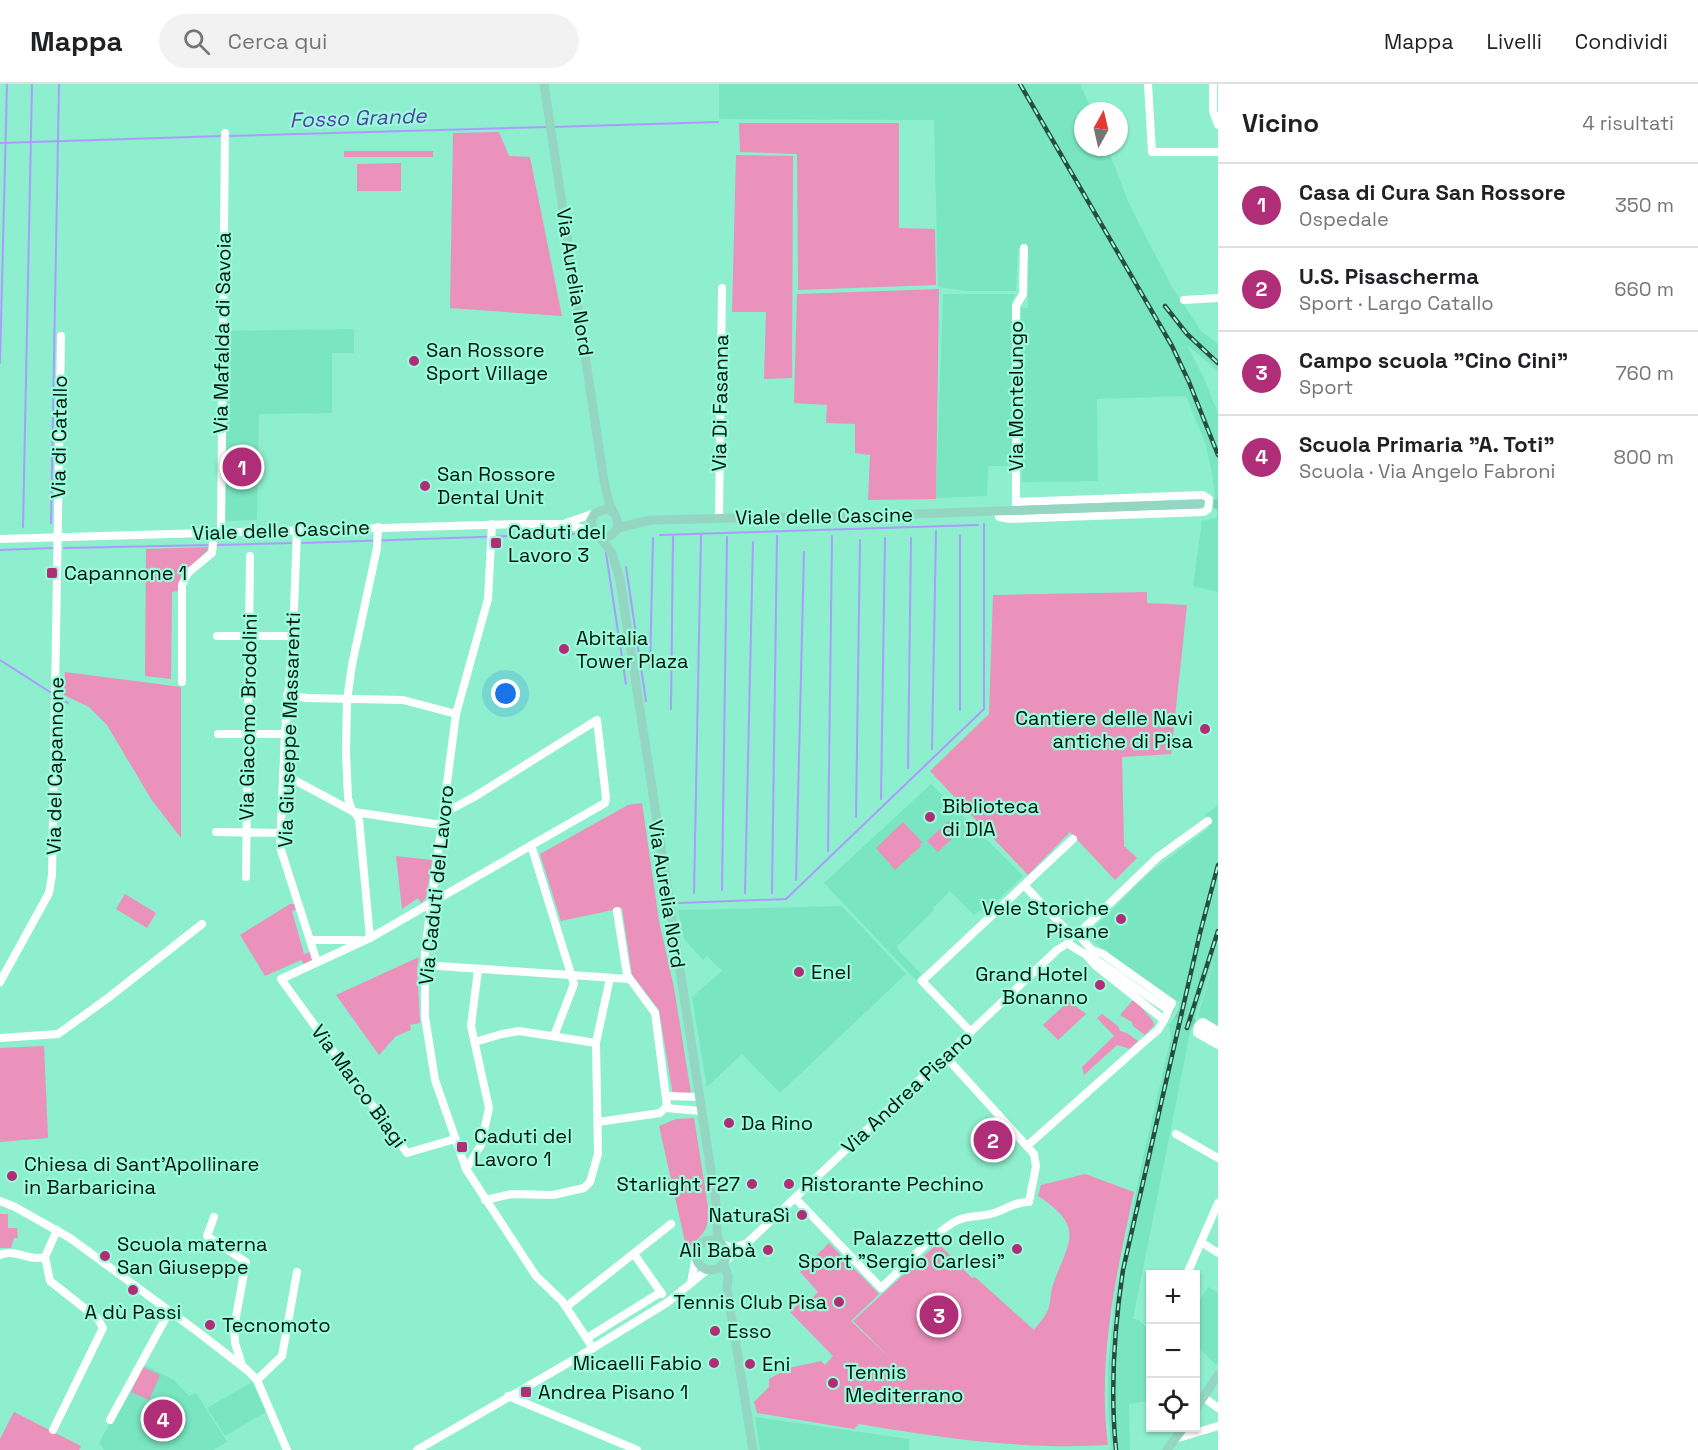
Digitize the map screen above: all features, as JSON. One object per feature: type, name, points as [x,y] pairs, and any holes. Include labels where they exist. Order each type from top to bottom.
[{"type":"main road","name":"Via Aurelia Nord","points":[[544,84],[604,481],[615,514]]},
{"type":"main road","name":"Via Aurelia Nord","points":[[597,512],[602,503],[604,481]]},
{"type":"main road","name":"Viale delle Cascine","points":[[615,514],[651,520],[719,519],[998,511],[1016,506],[1200,504]]},
{"type":"main road","points":[[606,509],[615,514],[618,521],[616,530],[605,537],[595,533],[591,524],[597,512],[606,509]]},
{"type":"main road","name":"Viale delle Cascine","points":[[616,530],[651,520]]},
{"type":"main road","name":"Via Aurelia Nord","points":[[616,530],[620,580]]},
{"type":"main road","name":"Via Aurelia Nord","points":[[595,533],[612,553],[620,580],[720,1244]]},
{"type":"main road","points":[[706,1241],[715,1207]]},
{"type":"main road","points":[[728,1289],[720,1276],[699,1264],[696,1256],[698,1247],[706,1241],[713,1240],[720,1244],[726,1256],[724,1263],[728,1276],[728,1289],[753,1450]]},
{"type":"main road","points":[[709,1270],[717,1269],[724,1263]]},
{"type":"main road","points":[[1200,1402],[1218,1375]]},
{"type":"main road","points":[[1167,1450],[1180,1432]]},
{"type":"street","points":[[1148,84],[1152,152],[1218,152]]},
{"type":"street","points":[[1213,84],[1213,111],[1218,125]]},
{"type":"street","name":"Via Mafalda di Savoia","points":[[182,682],[182,583],[188,573],[211,554],[218,532],[225,136]]},
{"type":"street","name":"Via Montelungo","points":[[1016,506],[1016,306],[1023,294],[1024,248]]},
{"type":"street","name":"Via Di Fasanna","points":[[719,519],[723,288]]},
{"type":"street","points":[[1184,300],[1218,298]]},
{"type":"street","name":"Via di Catallo","points":[[58,537],[61,336]]},
{"type":"street","name":"Viale delle Cascine","points":[[998,511],[999,518],[1010,519],[1094,517],[1204,512],[1210,504],[1209,499],[1203,495],[1016,506]]},
{"type":"street","name":"Viale delle Cascine","points":[[0,539],[297,530],[378,532],[562,524],[597,512]]},
{"type":"street","name":"Viale delle Cascine","points":[[562,524],[595,533]]},
{"type":"street","name":"Via Caduti del Lavoro","points":[[491,527],[488,598],[456,714],[431,901],[424,966],[424,1008],[435,1080],[466,1169],[536,1276],[566,1307],[593,1348]]},
{"type":"street","name":"Via Giuseppe Massarenti","points":[[297,530],[280,847],[317,962]]},
{"type":"street","points":[[367,939],[359,819],[348,798],[347,699],[378,532]]},
{"type":"street","name":"Via del Capannone","points":[[0,982],[49,892],[52,875],[58,537]]},
{"type":"street","name":"Via Giacomo Brodolini","points":[[246,877],[250,556]]},
{"type":"street","points":[[217,636],[292,636]]},
{"type":"street","points":[[287,695],[307,698],[403,700],[456,714]]},
{"type":"street","points":[[317,962],[367,939],[606,801],[597,720],[444,813]]},
{"type":"street","points":[[218,734],[285,734]]},
{"type":"street","points":[[283,774],[354,812],[366,816],[442,825]]},
{"type":"street","name":"Via Andrea Pisano","points":[[724,1263],[1057,950],[1075,940],[1158,857],[1208,821]]},
{"type":"street","points":[[216,832],[280,833]]},
{"type":"street","points":[[971,1032],[922,981],[1025,886],[1073,838]]},
{"type":"street","points":[[531,845],[572,975],[574,988],[554,1036]]},
{"type":"street","points":[[1025,886],[1075,940],[1101,963],[1146,996],[1167,1008]]},
{"type":"street","points":[[617,911],[629,979],[655,1013],[667,1096],[666,1108]]},
{"type":"street","points":[[0,1038],[58,1034],[202,924]]},
{"type":"street","points":[[310,940],[367,939]]},
{"type":"street","points":[[1090,953],[1095,965],[1164,1020]]},
{"type":"street","points":[[1027,1146],[1158,1030],[1172,1003],[1103,954],[1090,953]]},
{"type":"street","name":"Via Marco Biagi","points":[[317,962],[281,979],[407,1153],[456,1139]]},
{"type":"street","points":[[424,966],[629,979]]},
{"type":"street","points":[[466,1169],[481,1145],[489,1108],[471,1021],[478,970]]},
{"type":"street","points":[[485,1200],[512,1194],[553,1195],[584,1188],[590,1182],[598,1154],[596,1043],[610,978]]},
{"type":"street","points":[[1218,1031],[1203,1022],[1197,1030],[1197,1033],[1218,1045]]},
{"type":"street","points":[[1203,1029],[1218,1038]]},
{"type":"street","points":[[475,1042],[519,1031],[596,1043]]},
{"type":"street","points":[[795,1198],[881,1288],[954,1222],[973,1216],[992,1214],[1016,1203],[1029,1202],[1036,1166],[1034,1154],[945,1056]]},
{"type":"street","points":[[667,1096],[698,1097]]},
{"type":"street","points":[[597,1122],[660,1113],[666,1108],[700,1111]]},
{"type":"street","points":[[1176,1134],[1218,1158]]},
{"type":"street","points":[[0,1201],[57,1230],[102,1260],[242,1366],[257,1380],[287,1450]]},
{"type":"street","points":[[1189,1270],[1218,1203]]},
{"type":"street","points":[[214,1216],[207,1236],[246,1262],[234,1328],[235,1343],[242,1366]]},
{"type":"street","points":[[566,1307],[671,1224]]},
{"type":"street","points":[[53,1430],[103,1328],[97,1318],[50,1281],[45,1257],[57,1230]]},
{"type":"street","points":[[1201,1242],[1218,1253]]},
{"type":"street","points":[[720,1244],[734,1247],[746,1243]]},
{"type":"street","points":[[0,1255],[9,1252],[33,1259],[45,1257]]},
{"type":"street","points":[[634,1254],[668,1302]]},
{"type":"street","points":[[691,1283],[696,1256]]},
{"type":"street","points":[[417,1450],[668,1302],[709,1270]]},
{"type":"street","points":[[257,1380],[282,1356],[297,1272]]},
{"type":"street","points":[[587,1338],[661,1292]]},
{"type":"street","points":[[110,1420],[169,1312]]},
{"type":"street","points":[[622,1316],[629,1326]]},
{"type":"street","points":[[229,1356],[235,1343]]},
{"type":"street","points":[[508,1396],[637,1450]]},
{"type":"street","points":[[1203,1397],[1218,1408]]},
{"type":"street","points":[[1175,1439],[1218,1426]]},
{"type":"shaded area","points":[[719,84],[1080,84],[1088,102],[1074,102],[1074,156],[1111,156],[1130,206],[1172,287],[1201,331],[1218,344],[1218,371],[1187,345],[1218,413],[1218,592],[1193,586],[1202,521],[1216,518],[1217,515],[1206,445],[1186,396],[1097,399],[1098,481],[1022,482],[1021,308],[1028,308],[1027,248],[1018,248],[1016,291],[965,291],[938,287],[934,120],[719,119]]},
{"type":"shaded area","points":[[739,123],[899,123],[899,228],[935,229],[936,285],[798,290],[797,154],[740,152]]},
{"type":"shaded area","points":[[499,132],[509,156],[530,157],[562,316],[450,308],[453,133]]},
{"type":"shaded area","points":[[344,151],[433,151],[433,157],[344,157]]},
{"type":"shaded area","points":[[736,155],[793,156],[792,378],[764,379],[766,312],[732,312]]},
{"type":"shaded area","points":[[401,163],[401,191],[357,191],[357,164]]},
{"type":"shaded area","points":[[939,289],[936,499],[868,500],[870,455],[855,453],[855,424],[826,423],[827,405],[794,403],[797,294]]},
{"type":"shaded area","points":[[943,294],[1016,294],[1012,301],[1013,466],[988,466],[987,496],[936,498]]},
{"type":"shaded area","points":[[354,329],[354,353],[332,353],[332,413],[259,414],[257,520],[225,521],[227,331]]},
{"type":"shaded area","points":[[211,547],[181,575],[178,591],[172,592],[171,679],[145,676],[146,549]]},
{"type":"shaded area","points":[[1147,592],[1147,603],[1187,605],[1171,754],[1122,757],[1124,846],[1137,858],[1115,880],[1070,832],[1028,875],[930,771],[989,714],[993,595]]},
{"type":"shaded area","points":[[65,672],[181,687],[181,838],[151,799],[107,725],[89,707],[64,695]]},
{"type":"shaded area","points":[[931,784],[1023,876],[983,914],[980,910],[974,915],[950,891],[897,946],[898,950],[921,974],[916,980],[824,883]]},
{"type":"shaded area","points":[[642,803],[659,921],[674,988],[691,1093],[673,1095],[659,1010],[632,975],[622,908],[561,921],[540,854],[628,805]]},
{"type":"shaded area","points":[[1218,805],[1218,1028],[1198,1016],[1217,952],[1190,1033],[1133,1319],[1139,1320],[1146,1328],[1146,1402],[1129,1404],[1130,1450],[1107,1450],[1111,1449],[1108,1365],[1115,1299],[1142,1162],[1171,1038],[1169,1025],[1177,1014],[1180,1002],[1160,992],[1160,989],[1086,936],[1149,873],[1209,828],[1205,815]]},
{"type":"shaded area","points":[[950,820],[960,831],[938,852],[927,841]]},
{"type":"shaded area","points":[[903,822],[922,842],[921,846],[895,870],[876,848]]},
{"type":"shaded area","points":[[396,856],[432,860],[426,898],[421,903],[418,898],[402,909]]},
{"type":"shaded area","points":[[125,894],[156,913],[147,928],[116,909]]},
{"type":"shaded area","points":[[290,904],[295,904],[297,909],[292,911],[304,954],[310,952],[312,960],[304,964],[301,960],[265,976],[240,935]]},
{"type":"shaded area","points":[[842,906],[906,974],[780,1093],[742,1054],[707,1087],[692,997],[722,971],[707,956],[703,960],[684,939],[678,910]]},
{"type":"shaded area","points":[[419,957],[417,969],[420,1023],[410,1025],[411,1030],[396,1036],[379,1055],[336,995]]},
{"type":"shaded area","points":[[1134,999],[1153,1021],[1154,1025],[1145,1035],[1133,1026],[1132,1022],[1120,1015]]},
{"type":"shaded area","points":[[1069,1001],[1086,1014],[1058,1040],[1043,1025]]},
{"type":"shaded area","points":[[1102,1014],[1118,1026],[1120,1031],[1138,1041],[1130,1049],[1117,1045],[1084,1075],[1082,1067],[1114,1036],[1097,1018]]},
{"type":"shaded area","points":[[44,1046],[48,1138],[0,1142],[0,1048]]},
{"type":"shaded area","points":[[694,1118],[709,1213],[706,1228],[693,1244],[688,1255],[659,1126],[676,1119]]},
{"type":"shaded area","points":[[1085,1174],[1134,1192],[1110,1318],[1105,1381],[1108,1445],[1045,1446],[983,1442],[859,1424],[854,1429],[757,1413],[754,1402],[769,1387],[769,1379],[789,1368],[821,1361],[825,1365],[833,1356],[790,1312],[802,1300],[806,1304],[818,1292],[800,1272],[829,1243],[879,1294],[851,1321],[892,1360],[853,1321],[938,1243],[972,1278],[975,1277],[1034,1330],[1050,1305],[1052,1288],[1069,1238],[1069,1228],[1064,1218],[1038,1196],[1041,1185]]},
{"type":"shaded area","points":[[0,1214],[8,1214],[8,1228],[17,1228],[18,1238],[14,1238],[11,1248],[0,1248]]},
{"type":"shaded area","points":[[1208,1287],[1218,1293],[1218,1362],[1216,1365],[1200,1349],[1200,1300]]},
{"type":"shaded area","points":[[142,1364],[174,1380],[189,1396],[196,1393],[227,1442],[213,1450],[104,1450],[99,1443]]},
{"type":"shaded area","points":[[143,1367],[160,1375],[149,1400],[131,1392]]},
{"type":"shaded area","points":[[252,1382],[266,1412],[225,1436],[207,1408]]},
{"type":"shaded area","points":[[14,1412],[81,1446],[79,1450],[0,1450],[0,1439]]},
{"type":"shaded area","points":[[755,1417],[909,1439],[909,1450],[760,1450]]},
{"type":"waterway","points":[[0,363],[7,84]]},
{"type":"waterway","points":[[23,527],[32,84]]},
{"type":"waterway","points":[[51,523],[59,84]]},
{"type":"waterway","name":"Fosso Grande","points":[[552,127],[718,122]]},
{"type":"waterway","name":"Fosso Grande","points":[[229,136],[547,127]]},
{"type":"waterway","name":"Fosso Grande","points":[[0,143],[223,136]]},
{"type":"waterway","points":[[679,903],[786,899],[984,709],[984,524]]},
{"type":"waterway","points":[[660,535],[978,525]]},
{"type":"waterway","points":[[932,749],[936,531]]},
{"type":"waterway","points":[[302,543],[574,534]]},
{"type":"waterway","points":[[694,893],[701,535]]},
{"type":"waterway","points":[[960,535],[960,710]]},
{"type":"waterway","points":[[772,893],[777,536]]},
{"type":"waterway","points":[[828,851],[832,536]]},
{"type":"waterway","points":[[671,709],[673,537]]},
{"type":"waterway","points":[[722,890],[727,537]]},
{"type":"waterway","points":[[650,669],[653,538]]},
{"type":"waterway","points":[[881,799],[885,538]]},
{"type":"waterway","points":[[908,768],[911,538]]},
{"type":"waterway","points":[[856,817],[860,540]]},
{"type":"waterway","points":[[745,893],[753,542]]},
{"type":"waterway","points":[[215,545],[291,543]]},
{"type":"waterway","points":[[64,548],[210,545]]},
{"type":"waterway","points":[[0,550],[53,548]]},
{"type":"waterway","points":[[796,880],[804,552]]},
{"type":"waterway","points":[[606,553],[626,684]]},
{"type":"waterway","points":[[626,567],[646,701]]},
{"type":"waterway","points":[[0,660],[50,692]]},
{"type":"waterway","points":[[61,699],[68,703]]},
{"type":"tunnel","points":[[1200,504],[1218,504]]},
{"type":"tunnel","points":[[1166,1008],[1202,1028]]},
{"type":"railway","points":[[1020,84],[1172,346],[1218,455]]},
{"type":"railway","points":[[1165,306],[1187,334],[1218,363]]},
{"type":"railway","points":[[1116,1450],[1113,1405],[1114,1360],[1123,1270],[1200,933],[1218,865]]},
{"type":"railway","points":[[1187,1028],[1218,931]]},
{"type":"place","name":"San Rossore Sport Village","points":[[414,361]]},
{"type":"place","name":"Casa di Cura San Rossore","points":[[242,467]]},
{"type":"place","name":"San Rossore Dental Unit","points":[[425,486]]},
{"type":"place","name":"Caduti del Lavoro 3","points":[[496,543]]},
{"type":"place","name":"Capannone 1","points":[[52,573]]},
{"type":"place","name":"Abitalia Tower Plaza","points":[[564,649]]},
{"type":"place","name":"Cantiere delle Navi antiche di Pisa","points":[[1205,729]]},
{"type":"place","name":"Biblioteca di DIA","points":[[930,817]]},
{"type":"place","name":"Vele Storiche Pisane","points":[[1121,919]]},
{"type":"place","name":"Enel","points":[[799,972]]},
{"type":"place","name":"Grand Hotel Bonanno","points":[[1100,985]]},
{"type":"place","name":"Da Rino","points":[[729,1123]]},
{"type":"place","name":"U.S. Pisascherma","points":[[993,1140]]},
{"type":"place","name":"Caduti del Lavoro 1","points":[[462,1147]]},
{"type":"place","name":"Chiesa di Sant'Apollinare in Barbaricina","points":[[12,1176]]},
{"type":"place","name":"Starlight F27","points":[[752,1184]]},
{"type":"place","name":"Ristorante Pechino","points":[[789,1184]]},
{"type":"place","name":"NaturaSì","points":[[802,1215]]},
{"type":"place","name":"Palazzetto dello Sport \"Sergio Carlesi\"","points":[[1017,1249]]},
{"type":"place","name":"Alì Babà","points":[[768,1250]]},
{"type":"place","name":"Scuola materna San Giuseppe","points":[[105,1256]]},
{"type":"place","name":"A dù Passi","points":[[133,1290]]},
{"type":"place","name":"Tennis Club Pisa","points":[[839,1302]]},
{"type":"place","name":"Campo scuola \"Cino Cini\"","points":[[939,1315]]},
{"type":"place","name":"Tecnomoto","points":[[210,1325]]},
{"type":"place","name":"Esso","points":[[715,1331]]},
{"type":"place","name":"Micaelli Fabio","points":[[714,1363]]},
{"type":"place","name":"Eni","points":[[750,1364]]},
{"type":"place","name":"Tennis Mediterrano","points":[[833,1383]]},
{"type":"place","name":"Andrea Pisano 1","points":[[526,1392]]},
{"type":"place","name":"Scuola Primaria \"A. Toti\"","points":[[163,1419]]}]
